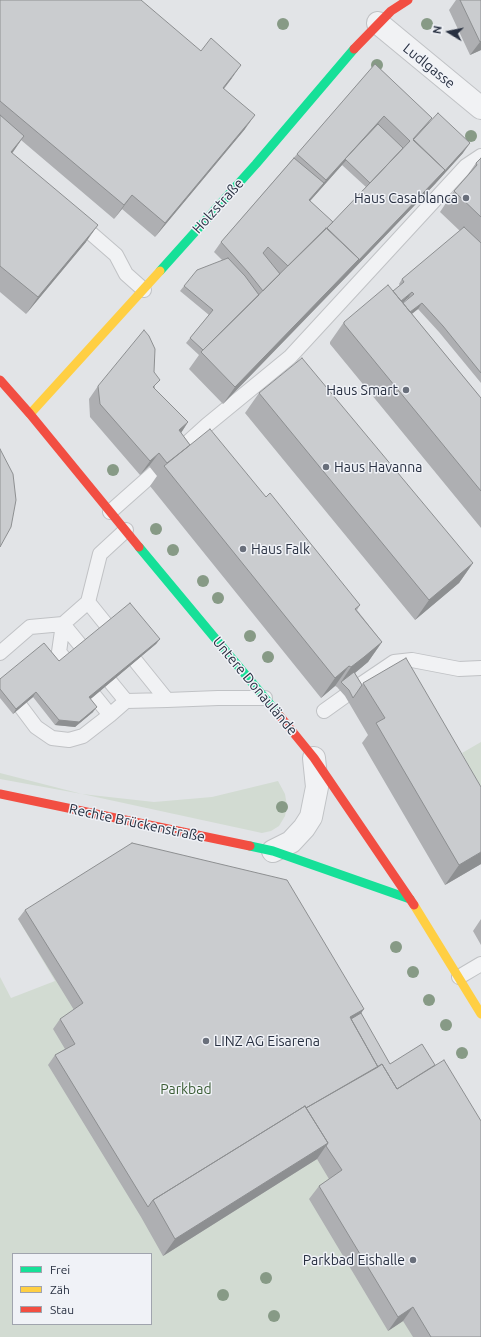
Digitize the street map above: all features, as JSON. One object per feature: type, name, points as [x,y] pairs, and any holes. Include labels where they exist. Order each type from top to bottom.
[{"type":"street","name":"Holzstraße","points":[[30,414],[144,290],[256,164],[357,45],[391,11],[408,0]]},
{"type":"street","name":"Ludlgasse","points":[[378,23],[481,108]]},
{"type":"street","name":"Untere Donaulände","points":[[0,380],[30,414],[314,758],[410,899],[481,1014]]},
{"type":"street","points":[[273,851],[291,842],[304,828],[311,817],[317,787],[314,758]]},
{"type":"street","name":"Rechte Brückenstraße","points":[[1,798],[273,851],[410,899]]},
{"type":"lane","points":[[178,451],[207,425],[290,358],[466,166],[481,156]]},
{"type":"lane","points":[[70,215],[116,254],[126,274],[144,290]]},
{"type":"lane","points":[[110,512],[154,473]]},
{"type":"lane","points":[[0,653],[30,627],[63,624],[88,602],[100,554],[126,530]]},
{"type":"lane","points":[[88,602],[167,700]]},
{"type":"lane","points":[[63,624],[126,701]]},
{"type":"lane","points":[[63,624],[59,652],[110,715]]},
{"type":"lane","points":[[357,687],[394,662],[412,660],[460,669],[481,668]]},
{"type":"lane","points":[[324,711],[345,696]]},
{"type":"lane","points":[[21,707],[36,726],[52,738],[69,740],[83,736],[126,701],[265,698]]},
{"type":"lane","points":[[426,924],[428,936],[481,1023]]},
{"type":"lane","points":[[458,977],[481,964]]},
{"type":"green space","points":[[481,742],[481,788],[462,753]]},
{"type":"green space","points":[[0,773],[82,794],[0,779]]},
{"type":"green space","points":[[278,781],[285,794],[287,806],[285,816],[279,826],[271,831],[262,833],[82,794],[154,802],[212,797]]},
{"type":"green space","name":"Parkbad","points":[[125,853],[481,1337],[0,1337],[0,977],[11,998],[55,981],[18,919]]},
{"type":"building","points":[[0,0],[141,0],[201,51],[211,38],[241,65],[223,88],[255,115],[165,223],[132,195],[124,205],[0,101]]},
{"type":"building","points":[[460,0],[481,0],[480,42]]},
{"type":"building","points":[[375,64],[432,118],[413,139],[445,170],[357,262],[359,259],[327,228],[410,141],[384,116],[326,180],[297,154]]},
{"type":"building","points":[[438,113],[470,143],[442,174],[445,170],[413,140]]},
{"type":"building","points":[[0,115],[24,136],[11,152],[98,225],[38,297],[0,266]]},
{"type":"building","points":[[378,124],[403,148],[370,183],[345,159]]},
{"type":"building","points":[[294,158],[324,183],[309,200],[333,222],[288,266],[268,247],[263,253],[280,274],[263,291],[221,242]]},
{"type":"building","points":[[481,158],[481,217],[454,191],[477,165],[476,163]]},
{"type":"building","points":[[464,227],[481,243],[481,373],[443,326],[422,303],[410,312],[403,303],[414,294],[412,292],[401,301],[393,291],[404,282],[402,279]]},
{"type":"building","points":[[326,228],[359,259],[235,387],[201,352]]},
{"type":"building","points":[[228,258],[245,276],[259,295],[203,350],[190,338],[213,310],[184,286],[197,270]]},
{"type":"building","points":[[388,285],[481,398],[481,491],[344,324],[344,322]]},
{"type":"building","points":[[144,330],[149,336],[155,349],[154,372],[160,380],[153,387],[188,422],[179,430],[190,445],[167,463],[159,453],[150,461],[100,404],[98,386]]},
{"type":"building","points":[[302,358],[473,563],[429,600],[259,393]]},
{"type":"building","name":"Haus Falk","points":[[210,429],[266,497],[270,493],[360,605],[355,609],[382,642],[335,678],[164,466]]},
{"type":"building","points":[[0,449],[13,474],[16,500],[11,527],[0,547]]},
{"type":"building","points":[[130,603],[160,639],[89,697],[97,707],[79,722],[59,720],[36,692],[16,709],[0,689],[0,679],[44,643],[59,661]]},
{"type":"building","points":[[406,658],[481,787],[481,852],[459,865],[376,723],[385,718],[363,683]]},
{"type":"building","points":[[354,672],[362,685],[353,698],[349,690],[341,682]]},
{"type":"building","name":"LINZ AG Eisarena","points":[[132,843],[287,880],[364,1009],[350,1017],[378,1067],[306,1108],[305,1106],[153,1200],[148,1207],[55,1055],[75,1044],[60,1019],[83,1003],[25,910]]},
{"type":"building","points":[[361,1013],[390,1064],[422,1044],[435,1065],[397,1089],[382,1064],[378,1067],[351,1019]]},
{"type":"building","name":"Parkbad Eishalle","points":[[444,1060],[481,1121],[481,1337],[431,1337],[413,1307],[398,1317],[319,1186],[342,1170],[326,1146],[328,1143],[306,1108],[382,1064],[397,1089]]},
{"type":"building","points":[[305,1106],[328,1143],[175,1239],[153,1200]]},
{"type":"traffic: fast","points":[[160,271],[256,164],[354,49]]},
{"type":"traffic: fast","points":[[139,547],[279,715]]},
{"type":"traffic: fast","points":[[250,846],[273,851],[410,899]]},
{"type":"traffic: slow","points":[[30,414],[160,271]]},
{"type":"traffic: slow","points":[[414,905],[481,1014]]},
{"type":"traffic: jam","points":[[354,49],[391,11],[408,0]]},
{"type":"traffic: jam","points":[[0,380],[30,414],[139,547]]},
{"type":"traffic: jam","points":[[279,715],[314,758],[414,905]]},
{"type":"traffic: jam","points":[[0,794],[250,846]]},
{"type":"place","name":"Haus Casablanca","points":[[466,198]]},
{"type":"place","name":"Haus Smart","points":[[406,390]]},
{"type":"place","name":"Haus Havanna","points":[[326,467]]},
{"type":"place","name":"Haus Falk","points":[[243,549]]},
{"type":"place","name":"LINZ AG Eisarena","points":[[206,1041]]},
{"type":"place","name":"Parkbad Eishalle","points":[[413,1260]]}]
